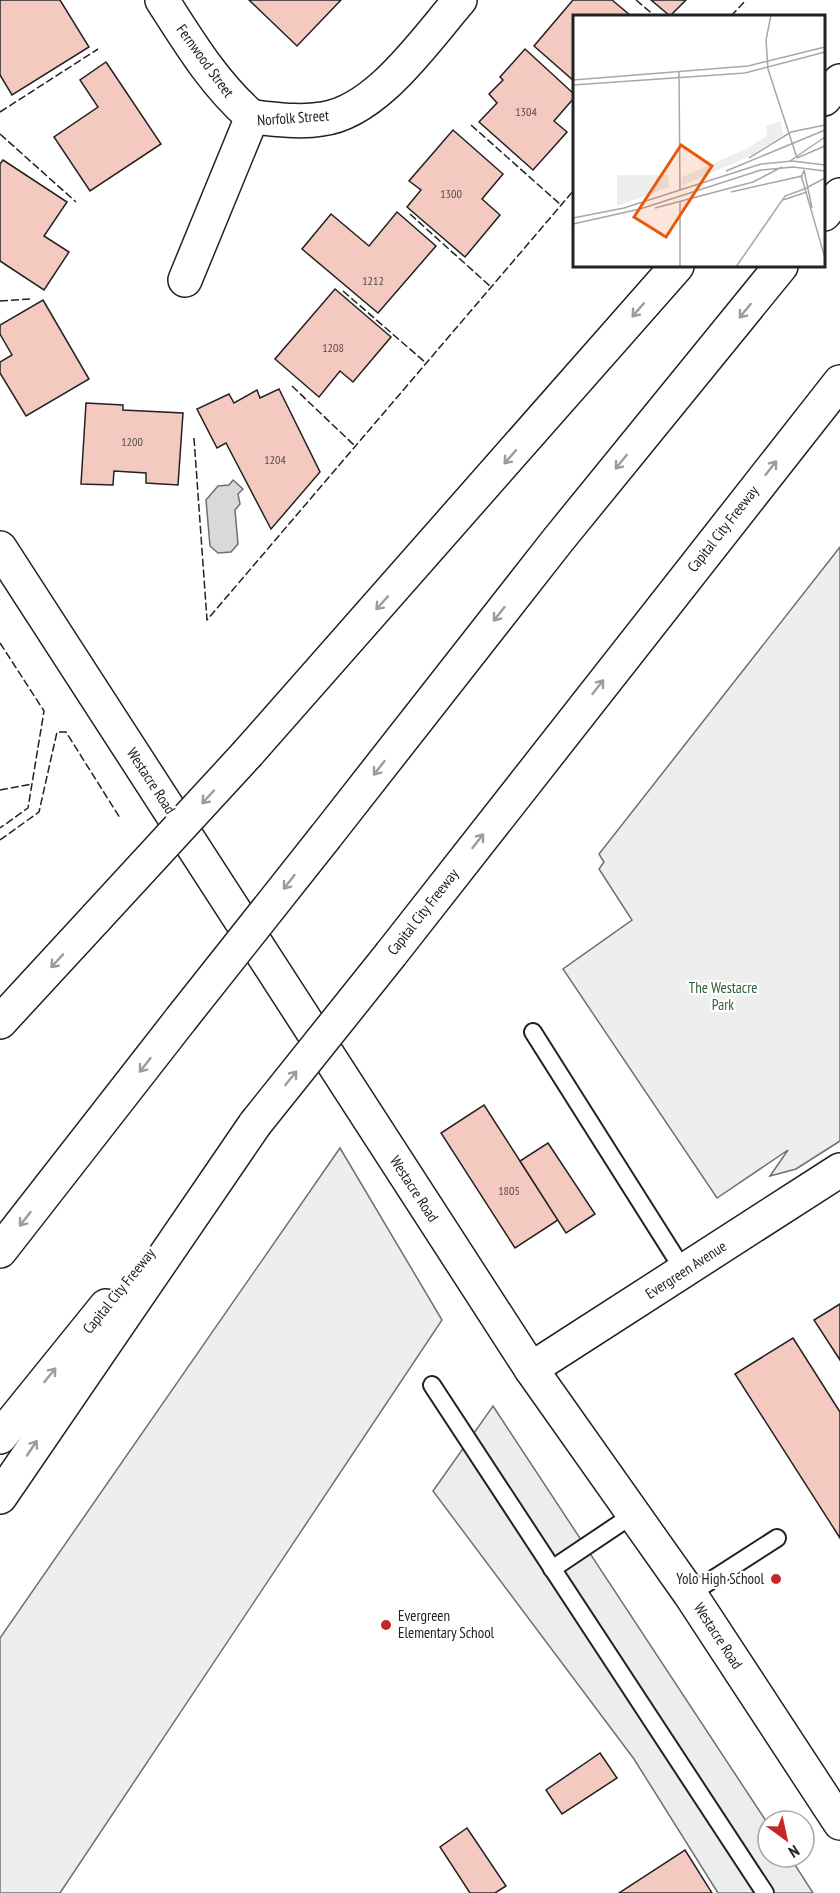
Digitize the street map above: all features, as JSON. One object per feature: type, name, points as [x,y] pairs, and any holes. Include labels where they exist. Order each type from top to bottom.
[{"type":"main road","name":"Fernwood Street","points":[[162,0],[208,70],[230,98],[252,117]]},
{"type":"main road","name":"Norfolk Street","points":[[185,280],[252,117],[312,120],[344,112],[368,98],[394,76],[460,0]]},
{"type":"main road","points":[[825,98],[840,81]]},
{"type":"main road","points":[[825,213],[840,195]]},
{"type":"main road","points":[[0,1022],[248,753],[676,267]]},
{"type":"main road","points":[[0,1251],[558,540],[781,267]]},
{"type":"main road","name":"Capital City Freeway","points":[[0,1437],[391,954],[840,382]]},
{"type":"main road","name":"Westacre Road","points":[[0,548],[531,1369],[690,1594],[840,1823]]},
{"type":"main road","points":[[0,1497],[255,1124]]},
{"type":"main road","name":"Evergreen Avenue","points":[[531,1369],[840,1170]]},
{"type":"lane","points":[[533,1032],[684,1271]]},
{"type":"lane","points":[[432,1385],[765,1893]]},
{"type":"lane","points":[[552,1569],[634,1514]]},
{"type":"lane","points":[[690,1594],[777,1538]]},
{"type":"green space","name":"The Westacre Park","points":[[840,547],[840,1141],[796,1169],[770,1176],[788,1150],[717,1198],[563,969],[632,920],[599,869],[604,862],[599,854]]},
{"type":"green space","points":[[340,1148],[442,1320],[60,1893],[0,1893],[0,1638]]},
{"type":"shaded area","points":[[233,480],[243,489],[238,494],[240,504],[235,510],[238,544],[231,552],[218,553],[210,546],[206,500],[218,486],[229,485]]},
{"type":"shaded area","points":[[493,1406],[758,1809],[756,1809],[756,1869],[798,1869],[813,1893],[718,1893],[634,1759],[433,1491]]},
{"type":"building","points":[[0,0],[60,0],[89,47],[12,95],[0,75]]},
{"type":"building","points":[[249,0],[341,0],[297,46]]},
{"type":"building","points":[[573,0],[612,0],[630,15],[573,15],[573,80],[534,46]]},
{"type":"building","points":[[651,0],[686,0],[669,15]]},
{"type":"building","points":[[525,49],[573,93],[573,99],[554,121],[567,132],[533,170],[479,122],[497,103],[489,94],[503,80],[500,77]]},
{"type":"building","points":[[106,62],[161,144],[90,191],[54,137],[98,107],[80,80]]},
{"type":"building","points":[[453,130],[503,174],[482,199],[500,215],[465,257],[407,207],[421,190],[409,181]]},
{"type":"building","points":[[3,160],[67,202],[44,236],[69,252],[44,290],[0,261],[0,164]]},
{"type":"building","points":[[397,212],[436,246],[378,313],[302,249],[331,214],[369,246]]},
{"type":"building","points":[[335,289],[391,337],[353,382],[340,371],[319,397],[275,359]]},
{"type":"building","points":[[43,300],[89,379],[26,416],[0,373],[0,362],[12,355],[0,334],[0,325]]},
{"type":"building","points":[[279,389],[320,472],[271,529],[226,443],[217,448],[197,409],[229,394],[234,403],[257,390],[260,398]]},
{"type":"building","points":[[86,403],[123,405],[123,410],[183,413],[178,485],[146,483],[146,473],[114,471],[113,485],[81,484]]},
{"type":"building","points":[[484,1105],[558,1220],[515,1248],[441,1133]]},
{"type":"building","points":[[548,1143],[595,1214],[566,1233],[520,1161]]},
{"type":"building","points":[[840,1304],[840,1360],[814,1320]]},
{"type":"building","points":[[793,1338],[840,1412],[840,1538],[735,1374]]},
{"type":"building","points":[[600,1753],[617,1778],[562,1814],[546,1790]]},
{"type":"building","points":[[467,1828],[506,1886],[495,1893],[470,1893],[440,1847]]},
{"type":"building","points":[[685,1850],[712,1893],[619,1893]]},
{"type":"fence","points":[[636,0],[654,15]]},
{"type":"fence","points":[[732,15],[746,0]]},
{"type":"fence","points":[[0,112],[98,49]]},
{"type":"fence","points":[[471,125],[561,205]]},
{"type":"fence","points":[[0,134],[76,202]]},
{"type":"fence","points":[[194,438],[207,620],[573,191]]},
{"type":"fence","points":[[410,214],[491,287]]},
{"type":"fence","points":[[343,291],[426,363]]},
{"type":"fence","points":[[0,301],[31,299]]},
{"type":"fence","points":[[292,386],[355,446]]},
{"type":"fence","points":[[0,643],[44,711],[28,808],[0,828]]},
{"type":"fence","points":[[0,840],[39,812],[57,732],[66,732],[120,818]]},
{"type":"fence","points":[[0,790],[32,784]]},
{"type":"place","name":"Yolo High School","points":[[776,1579]]},
{"type":"place","name":"Evergreen Elementary School","points":[[386,1625]]}]
